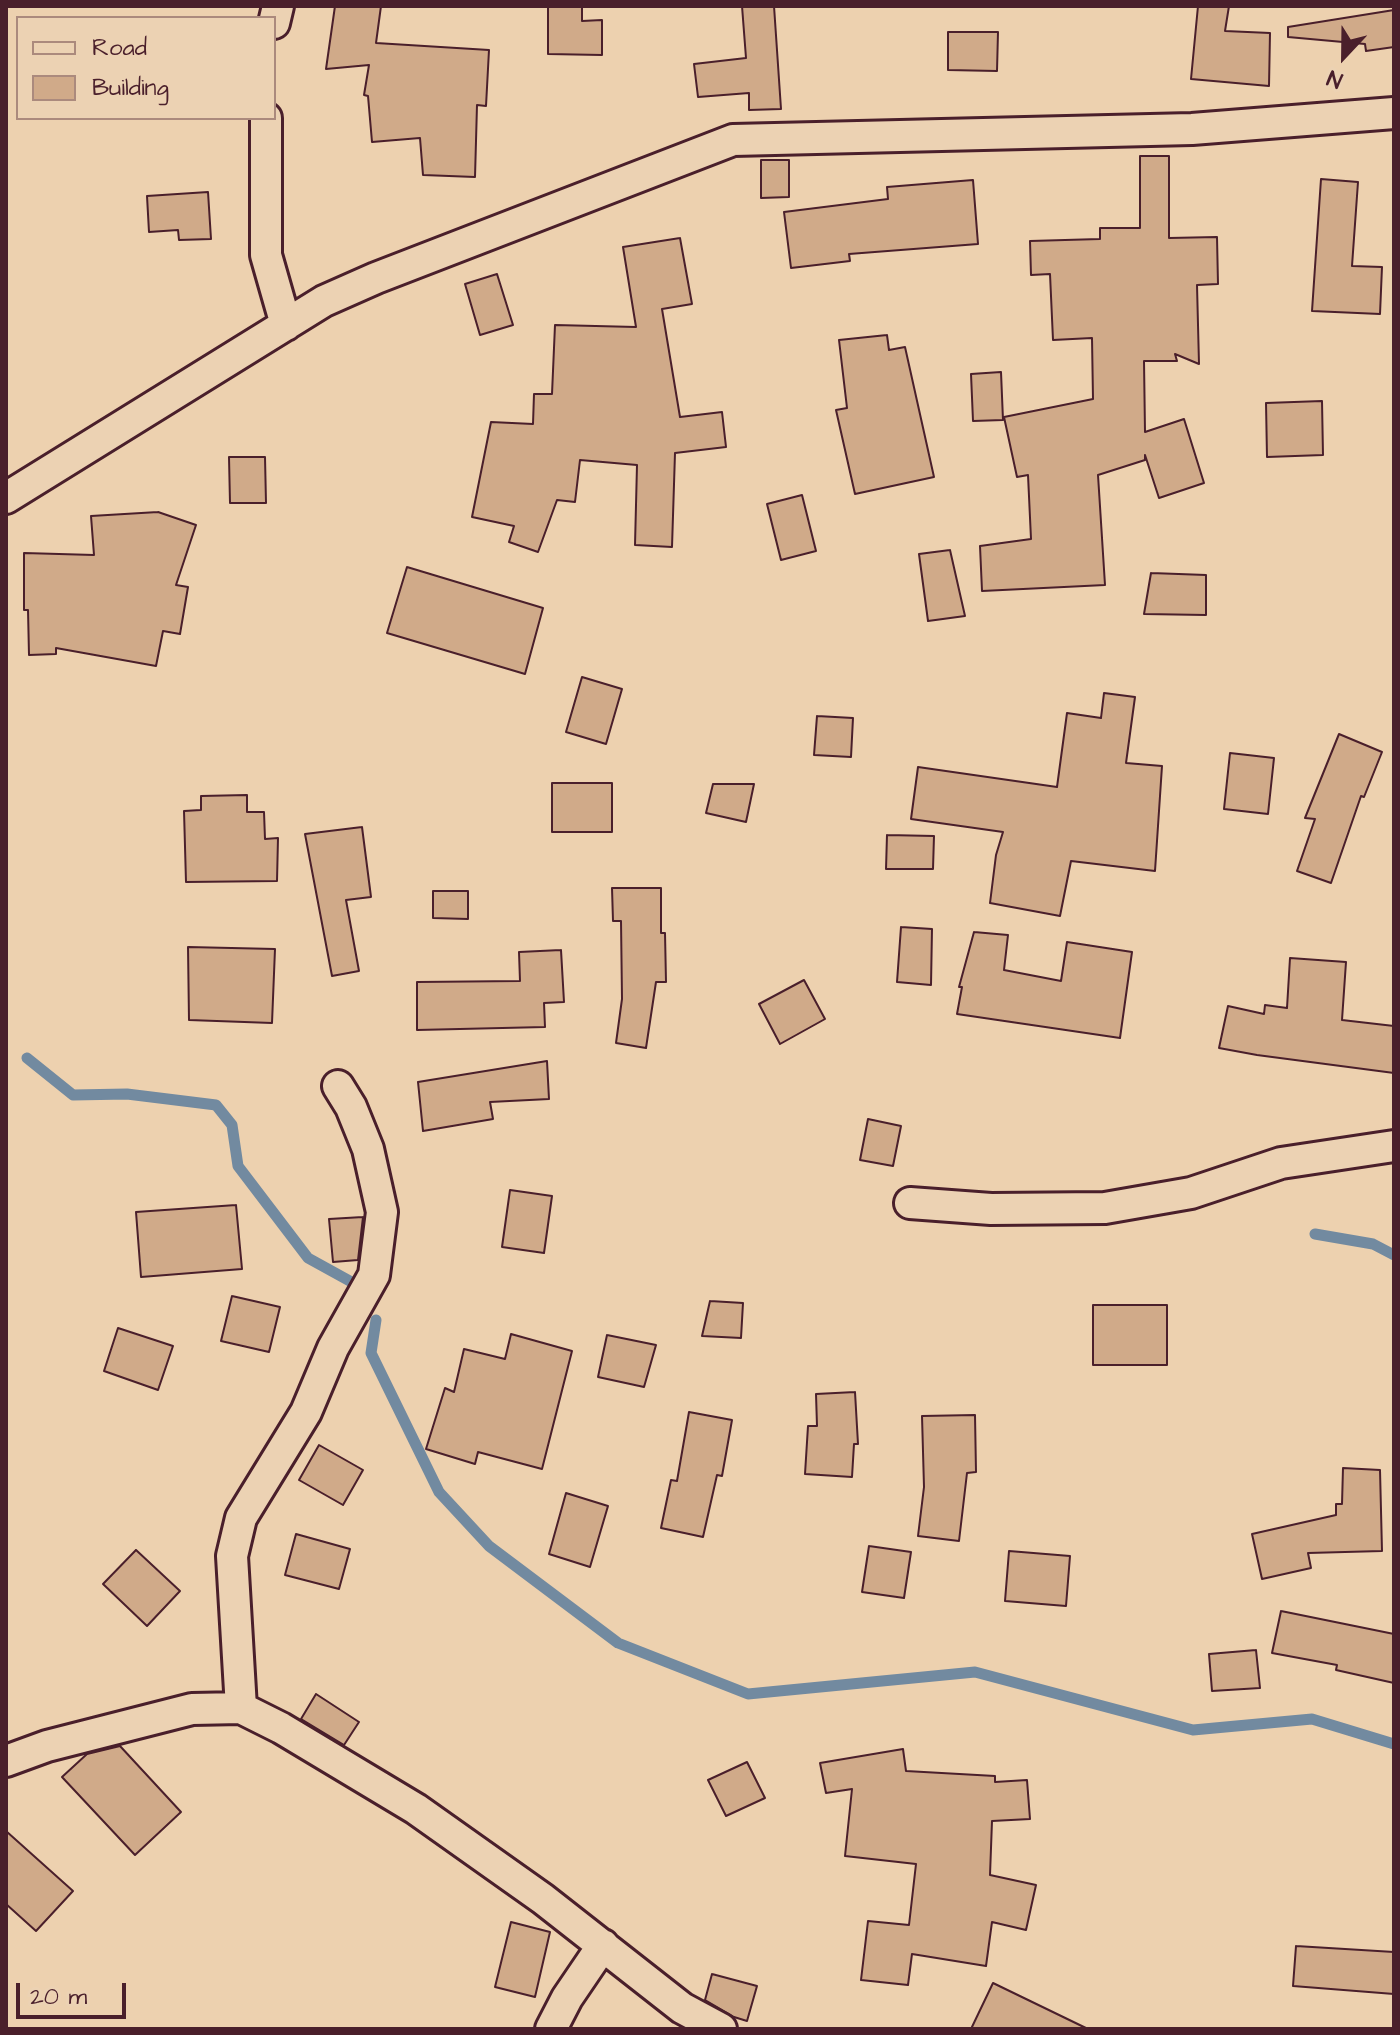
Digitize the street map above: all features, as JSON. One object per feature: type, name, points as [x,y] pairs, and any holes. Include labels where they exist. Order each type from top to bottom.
[{"type":"street","points":[[6,498],[324,301],[733,140],[1192,129],[1394,113]]},
{"type":"street","points":[[266,120],[266,255],[286,325]]},
{"type":"street","points":[[241,1708],[232,1556],[241,1518],[306,1412],[333,1348],[374,1275],[382,1212],[368,1149],[351,1107],[338,1086]]},
{"type":"street","points":[[910,1203],[991,1209],[1105,1208],[1191,1193],[1281,1163],[1394,1146]]},
{"type":"street","points":[[6,1761],[47,1746],[192,1709],[241,1708],[281,1728],[416,1809],[603,1945],[682,2008],[721,2029]]},
{"type":"street","points":[[551,2029],[567,1998],[603,1945]]},
{"type":"building","points":[[335,6],[381,6],[376,43],[489,50],[486,106],[477,105],[475,177],[423,175],[420,138],[372,142],[368,96],[364,95],[369,65],[326,69]]},
{"type":"building","points":[[548,6],[582,6],[582,21],[602,20],[602,55],[548,54]]},
{"type":"building","points":[[742,6],[774,6],[781,109],[749,110],[749,93],[698,97],[694,64],[746,58]]},
{"type":"building","points":[[1198,6],[1229,6],[1225,31],[1270,33],[1269,86],[1191,79]]},
{"type":"building","points":[[1394,10],[1394,47],[1366,51],[1365,44],[1288,37],[1288,27]]},
{"type":"building","points":[[948,32],[998,32],[997,71],[948,70]]},
{"type":"building","points":[[1140,156],[1169,156],[1169,238],[1217,237],[1218,284],[1197,285],[1199,364],[1175,354],[1177,361],[1144,361],[1145,432],[1184,419],[1204,483],[1159,498],[1145,455],[1145,460],[1098,475],[1105,585],[982,591],[980,546],[1031,539],[1028,475],[1017,477],[1004,417],[1093,399],[1092,338],[1053,340],[1050,274],[1031,275],[1030,241],[1100,239],[1100,228],[1140,228]]},
{"type":"building","points":[[761,160],[789,160],[789,197],[761,198]]},
{"type":"building","points":[[1321,179],[1358,182],[1352,266],[1382,267],[1380,314],[1312,311]]},
{"type":"building","points":[[973,180],[978,244],[849,254],[850,261],[791,268],[784,212],[888,199],[887,187]]},
{"type":"building","points":[[208,192],[211,239],[179,240],[178,230],[149,232],[147,196]]},
{"type":"building","points":[[680,238],[692,304],[662,309],[680,417],[722,412],[726,447],[675,453],[672,547],[635,545],[637,465],[580,460],[575,502],[557,500],[538,552],[509,542],[514,526],[472,517],[491,422],[533,424],[534,394],[552,394],[555,325],[636,327],[623,247]]},
{"type":"building","points":[[497,274],[513,325],[480,335],[465,284]]},
{"type":"building","points":[[887,335],[889,350],[905,347],[934,477],[855,494],[836,410],[847,408],[839,340]]},
{"type":"building","points":[[1001,372],[1003,420],[973,421],[971,374]]},
{"type":"building","points":[[1322,401],[1323,455],[1267,457],[1266,403]]},
{"type":"building","points":[[229,457],[265,457],[266,503],[230,503]]},
{"type":"building","points":[[802,495],[816,551],[781,560],[767,504]]},
{"type":"building","points":[[158,512],[196,525],[176,585],[188,587],[180,634],[163,631],[156,666],[56,648],[56,654],[29,655],[28,610],[24,610],[24,553],[94,555],[91,516]]},
{"type":"building","points":[[950,550],[965,616],[928,621],[919,554]]},
{"type":"building","points":[[407,567],[543,608],[525,674],[387,633]]},
{"type":"building","points":[[1151,573],[1206,575],[1206,615],[1144,614]]},
{"type":"building","points":[[582,677],[622,689],[606,744],[566,732]]},
{"type":"building","points":[[1104,693],[1135,697],[1126,763],[1162,766],[1155,871],[1071,861],[1060,916],[990,903],[996,855],[1003,832],[911,819],[918,767],[1057,787],[1067,713],[1101,718]]},
{"type":"building","points":[[817,716],[853,718],[851,757],[814,755]]},
{"type":"building","points":[[1339,734],[1382,752],[1364,797],[1361,796],[1331,883],[1297,871],[1315,819],[1305,818]]},
{"type":"building","points":[[1230,753],[1274,758],[1268,814],[1224,809]]},
{"type":"building","points":[[552,783],[612,783],[612,832],[552,832]]},
{"type":"building","points":[[713,784],[754,784],[746,822],[706,813]]},
{"type":"building","points":[[247,795],[247,812],[264,812],[265,839],[278,838],[277,881],[186,882],[184,811],[201,810],[201,796]]},
{"type":"building","points":[[362,827],[371,897],[346,900],[359,971],[332,976],[305,834]]},
{"type":"building","points":[[887,835],[934,836],[933,869],[886,869]]},
{"type":"building","points":[[612,888],[661,888],[666,982],[656,982],[646,1048],[616,1043],[622,999],[621,921],[613,921]]},
{"type":"building","points":[[433,891],[468,891],[468,919],[433,918]]},
{"type":"building","points":[[901,927],[932,929],[931,985],[897,982]]},
{"type":"building","points":[[974,932],[1008,935],[1004,970],[1061,981],[1067,942],[1132,952],[1120,1038],[957,1014],[962,987],[959,987]]},
{"type":"building","points":[[188,947],[275,949],[272,1023],[189,1020]]},
{"type":"building","points":[[561,950],[564,1002],[544,1003],[545,1027],[417,1030],[417,982],[520,981],[519,952]]},
{"type":"building","points":[[1290,958],[1346,962],[1342,1020],[1394,1026],[1394,1073],[1219,1048],[1228,1006],[1264,1014],[1265,1005],[1287,1008]]},
{"type":"building","points":[[804,980],[825,1019],[780,1044],[759,1004]]},
{"type":"building","points":[[547,1061],[549,1099],[490,1102],[493,1119],[423,1131],[418,1082]]},
{"type":"building","points":[[868,1119],[901,1126],[893,1166],[860,1160]]},
{"type":"building","points":[[510,1190],[552,1196],[544,1253],[502,1247]]},
{"type":"building","points":[[236,1205],[242,1269],[141,1277],[136,1212]]},
{"type":"building","points":[[363,1217],[358,1260],[333,1262],[329,1219]]},
{"type":"building","points":[[232,1296],[280,1307],[269,1352],[221,1341]]},
{"type":"building","points":[[710,1301],[743,1303],[741,1338],[702,1336]]},
{"type":"building","points":[[1093,1305],[1167,1305],[1167,1365],[1093,1365]]},
{"type":"building","points":[[118,1328],[173,1346],[158,1390],[104,1371]]},
{"type":"building","points":[[511,1334],[572,1351],[542,1469],[478,1452],[475,1464],[426,1449],[445,1388],[454,1392],[464,1349],[505,1359]]},
{"type":"building","points":[[607,1335],[656,1345],[644,1387],[598,1377]]},
{"type":"building","points":[[855,1392],[858,1444],[854,1444],[852,1477],[805,1474],[808,1426],[817,1426],[816,1394]]},
{"type":"building","points":[[689,1412],[732,1420],[722,1476],[717,1475],[703,1537],[661,1528],[671,1480],[677,1481]]},
{"type":"building","points":[[975,1415],[976,1472],[967,1473],[959,1541],[918,1536],[924,1487],[922,1416]]},
{"type":"building","points":[[319,1445],[363,1470],[343,1505],[299,1480]]},
{"type":"building","points":[[1343,1468],[1380,1470],[1382,1551],[1308,1553],[1311,1568],[1262,1579],[1252,1534],[1336,1515],[1336,1504],[1342,1504]]},
{"type":"building","points":[[566,1493],[608,1506],[590,1567],[549,1554]]},
{"type":"building","points":[[296,1534],[350,1549],[339,1589],[285,1575]]},
{"type":"building","points":[[869,1546],[911,1552],[904,1598],[862,1592]]},
{"type":"building","points":[[136,1550],[180,1591],[147,1626],[103,1584]]},
{"type":"building","points":[[1009,1551],[1070,1556],[1066,1606],[1005,1601]]},
{"type":"building","points":[[1281,1611],[1394,1634],[1394,1683],[1336,1670],[1337,1665],[1272,1653]]},
{"type":"building","points":[[1256,1650],[1260,1688],[1212,1691],[1209,1654]]},
{"type":"building","points":[[316,1694],[359,1722],[344,1745],[301,1719]]},
{"type":"building","points":[[120,1746],[181,1812],[135,1855],[62,1777],[87,1754]]},
{"type":"building","points":[[903,1749],[906,1771],[995,1776],[995,1782],[1027,1780],[1030,1819],[992,1821],[990,1875],[1036,1885],[1026,1930],[992,1922],[986,1966],[912,1954],[908,1985],[861,1980],[868,1921],[909,1925],[916,1864],[845,1856],[852,1789],[826,1793],[820,1763]]},
{"type":"building","points":[[747,1762],[765,1798],[726,1816],[708,1780]]},
{"type":"building","points":[[6,1831],[73,1891],[36,1931],[6,1904]]},
{"type":"building","points":[[511,1922],[550,1932],[535,1997],[495,1987]]},
{"type":"building","points":[[1296,1946],[1394,1952],[1394,1994],[1293,1986]]},
{"type":"building","points":[[712,1974],[757,1986],[747,2021],[705,2000]]},
{"type":"building","points":[[993,1983],[1088,2029],[971,2029]]},
{"type":"waterway","points":[[27,1058],[73,1095],[127,1094],[216,1105],[232,1125],[238,1166],[308,1258],[357,1285]]},
{"type":"waterway","points":[[1315,1234],[1373,1244],[1394,1255]]},
{"type":"waterway","points":[[376,1320],[371,1353],[439,1492],[489,1546],[618,1643],[748,1694],[975,1672],[1193,1730],[1312,1719],[1394,1744]]}]
